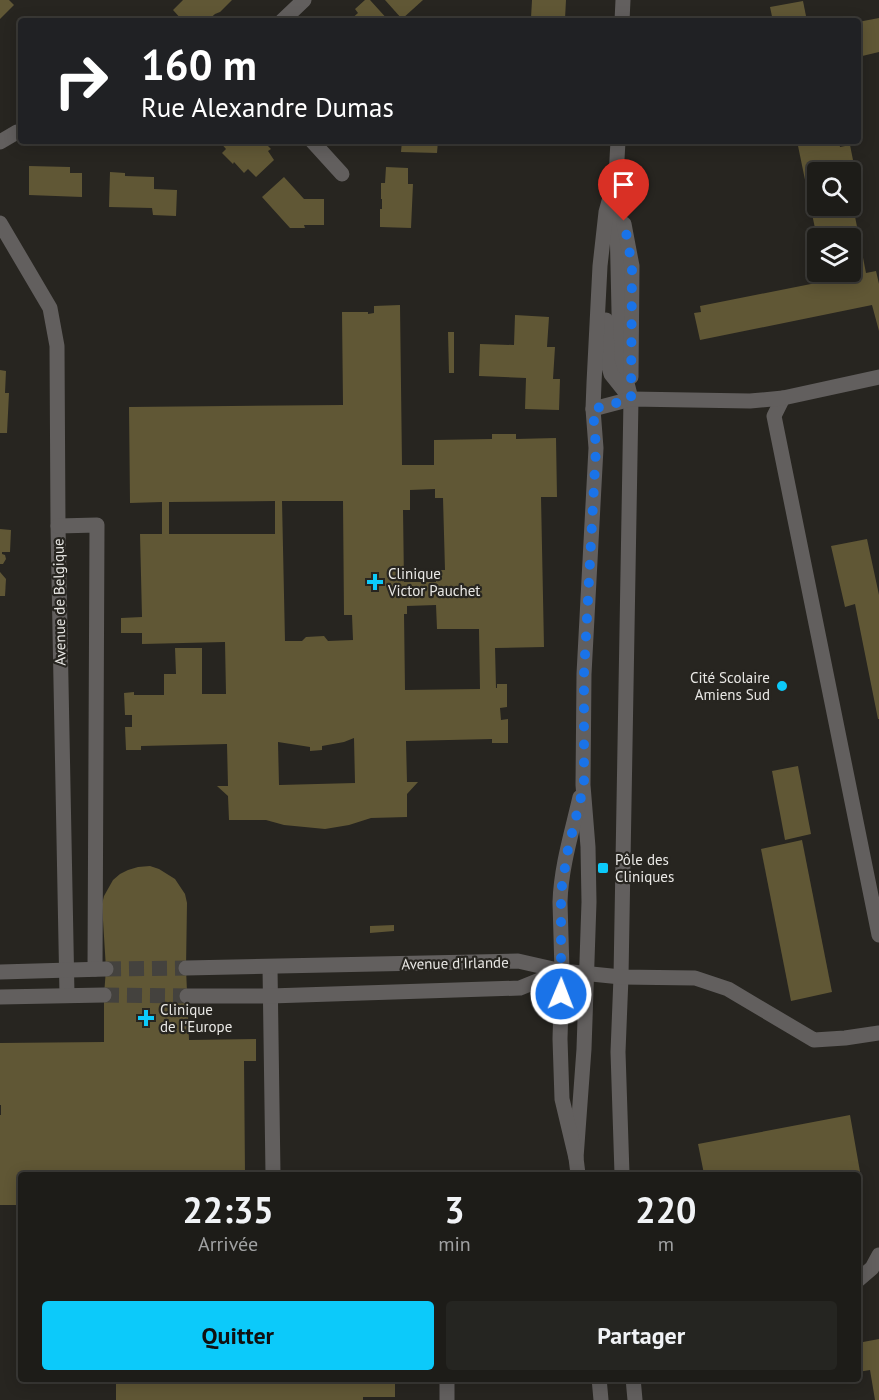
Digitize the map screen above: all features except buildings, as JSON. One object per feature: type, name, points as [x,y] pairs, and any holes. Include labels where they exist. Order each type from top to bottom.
[{"type":"street","points":[[285,18],[303,0]]},
{"type":"street","points":[[622,18],[623,0]]},
{"type":"street","points":[[0,142],[18,132]]},
{"type":"street","points":[[315,144],[342,174]]},
{"type":"street","points":[[576,1158],[584,1049],[589,902],[584,785],[584,674],[596,448],[593,409],[600,266],[606,212],[616,177],[618,144]]},
{"type":"street","points":[[616,177],[632,266],[618,1052],[622,1172]]},
{"type":"street","name":"Avenue de Belgique","points":[[0,225],[50,308],[57,346],[67,995]]},
{"type":"street","points":[[598,297],[606,320],[607,360],[611,374],[631,399]]},
{"type":"street","points":[[593,409],[631,399],[750,401],[783,398],[879,377]]},
{"type":"street","points":[[783,398],[774,416],[879,935]]},
{"type":"street","points":[[0,972],[101,969],[97,525],[58,526]]},
{"type":"street","points":[[578,1172],[562,1099],[561,892],[568,849],[584,785]]},
{"type":"street","name":"Avenue d'Irlande","points":[[186,968],[518,961],[562,971]]},
{"type":"street","points":[[270,968],[273,1172]]},
{"type":"street","points":[[562,971],[621,976],[695,978],[728,989],[814,1040],[879,1033]]},
{"type":"street","name":"Avenue d'Irlande","points":[[187,996],[270,996],[520,988],[562,971]]},
{"type":"street","points":[[0,997],[104,995]]},
{"type":"street","points":[[861,1277],[872,1268],[879,1255]]},
{"type":"street","points":[[447,1382],[447,1400]]},
{"type":"street","points":[[599,1382],[601,1400]]},
{"type":"street","points":[[633,1382],[635,1400]]},
{"type":"tunnel","points":[[106,969],[186,968]]},
{"type":"tunnel","points":[[104,995],[187,996]]},
{"type":"place","name":"Clinique Victor Pauchet","points":[[375,582]]},
{"type":"place","name":"Cité Scolaire Amiens Sud","points":[[782,686]]},
{"type":"place","name":"Pôle des Cliniques","points":[[603,868]]},
{"type":"place","name":"Clinique de l'Europe","points":[[146,1018]]},
{"type":"route","points":[[561,994],[561,892],[568,849],[584,785],[584,674],[596,448],[593,409],[631,399],[632,266],[624,221]]}]
